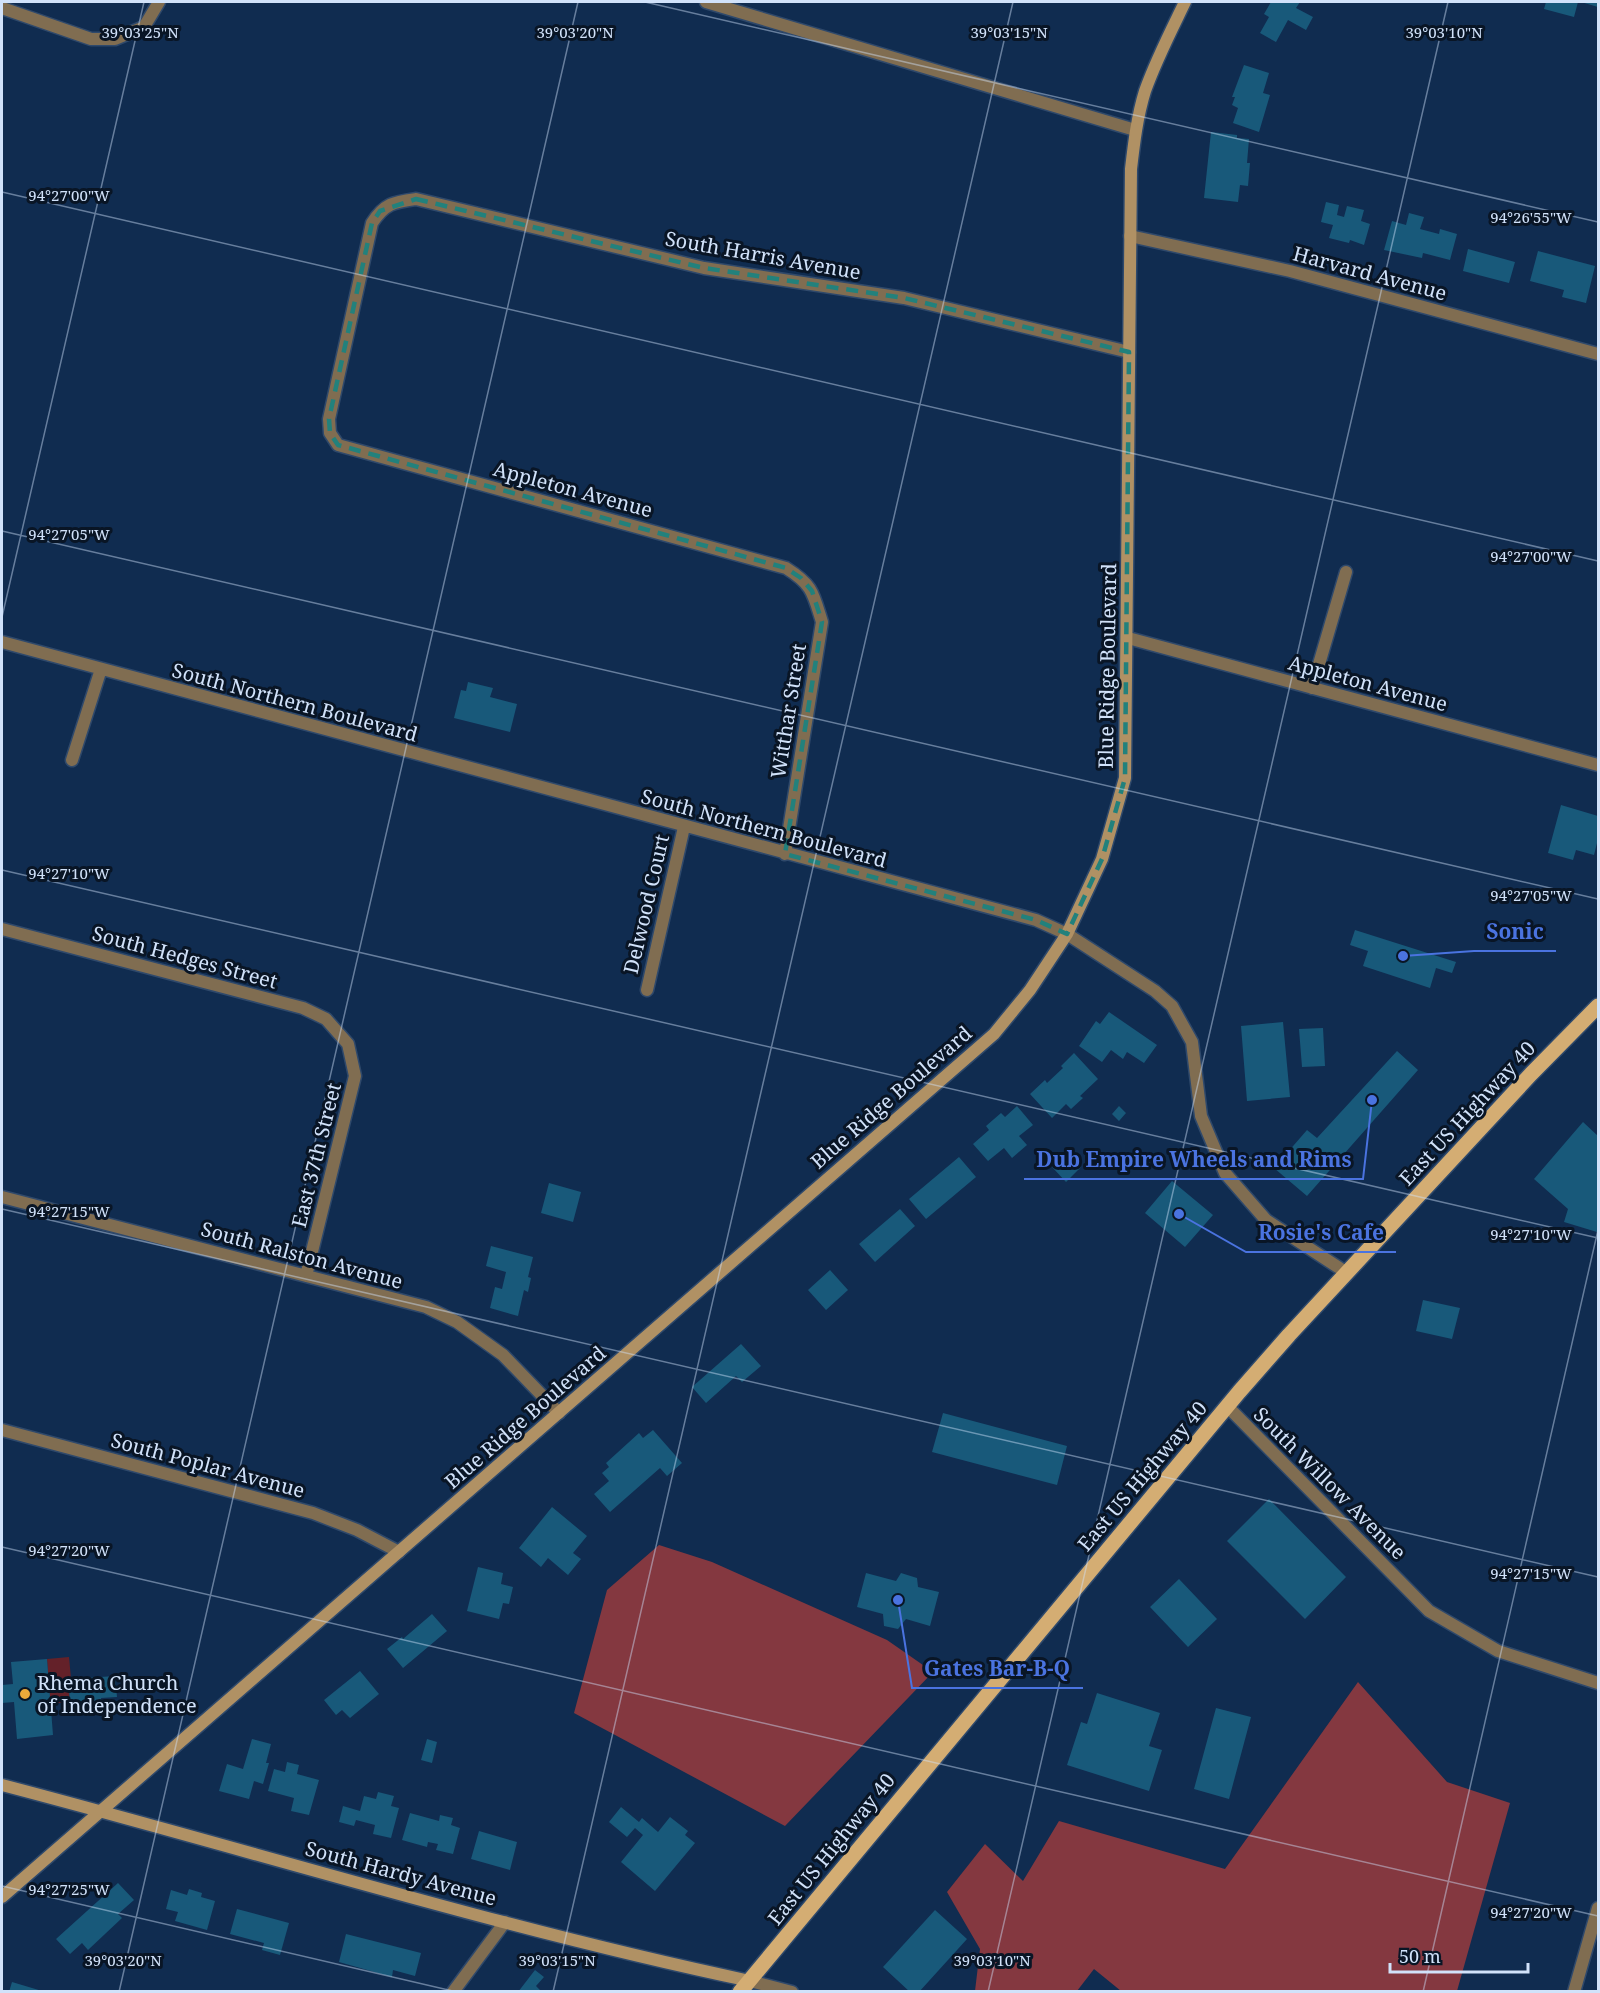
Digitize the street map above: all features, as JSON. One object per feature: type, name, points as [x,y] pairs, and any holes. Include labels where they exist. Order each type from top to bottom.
[{"type":"main road","name":"East US Highway 40","points":[[745,1986],[1016,1658],[1289,1335],[1531,1074],[1599,1006]]},
{"type":"street","points":[[2,8],[91,39],[115,39],[144,27],[159,2]]},
{"type":"street","points":[[706,2],[1135,130]]},
{"type":"street","name":"Blue Ridge Boulevard","points":[[2,1898],[994,1034],[1030,990],[1067,934],[1101,859],[1125,778],[1131,169],[1135,130],[1145,93],[1185,2]]},
{"type":"street","name":"South Harris Avenue","points":[[334,440],[330,433],[328,419],[372,222],[380,211],[391,203],[416,199],[704,268],[904,298],[1129,352]]},
{"type":"street","name":"Harvard Avenue","points":[[1130,236],[1290,271],[1599,354]]},
{"type":"street","name":"Appleton Avenue","points":[[334,440],[338,445],[786,568],[801,578]]},
{"type":"street","points":[[1312,688],[1346,573]]},
{"type":"street","name":"Witthar Street","points":[[785,854],[822,622],[812,591],[801,578]]},
{"type":"street","name":"Appleton Avenue","points":[[1128,638],[1599,765]]},
{"type":"street","name":"South Northern Boulevard","points":[[2,642],[1036,920],[1067,934],[1155,991],[1172,1006],[1192,1042],[1201,1116],[1225,1173],[1266,1220],[1347,1273]]},
{"type":"street","points":[[72,760],[101,669]]},
{"type":"street","name":"Delwood Court","points":[[647,990],[684,827]]},
{"type":"street","name":"South Hedges Street","points":[[2,929],[303,1008],[326,1019],[348,1044]]},
{"type":"street","name":"East 37th Street","points":[[306,1276],[355,1076],[348,1044]]},
{"type":"street","name":"South Ralston Avenue","points":[[2,1197],[426,1308],[457,1322],[503,1354],[559,1413]]},
{"type":"street","name":"South Willow Avenue","points":[[1227,1407],[1429,1611],[1498,1651],[1599,1683]]},
{"type":"street","name":"South Poplar Avenue","points":[[2,1430],[313,1513],[357,1530],[399,1552]]},
{"type":"street","name":"South Hardy Avenue","points":[[2,1785],[505,1922],[671,1964],[745,1986],[792,1992]]},
{"type":"street","points":[[1574,1992],[1599,1908]]},
{"type":"street","points":[[453,1992],[505,1922]]},
{"type":"highlighted area","points":[[416,199],[704,268],[904,298],[1129,352],[1125,778],[1102,859],[1067,934],[1036,920],[785,854],[822,622],[812,591],[801,578],[786,568],[338,445],[330,433],[329,419],[372,223],[380,211]]},
{"type":"shaded area","points":[[659,1545],[712,1562],[887,1640],[933,1672],[785,1826],[574,1713],[607,1590]]},
{"type":"shaded area","points":[[69,1657],[72,1689],[69,1689],[70,1702],[50,1704],[47,1659]]},
{"type":"shaded area","points":[[1358,1682],[1447,1782],[1510,1803],[1457,1991],[1121,1991],[1094,1969],[1077,1991],[975,1991],[980,1949],[947,1892],[985,1844],[1023,1881],[1059,1821],[1225,1869]]},
{"type":"building","points":[[1271,2],[1300,2],[1296,8],[1313,17],[1306,30],[1288,20],[1276,42],[1260,33],[1269,17],[1264,14]]},
{"type":"building","points":[[1546,2],[1578,2],[1574,17],[1544,9]]},
{"type":"building","points":[[1581,2],[1598,2],[1598,7]]},
{"type":"building","points":[[1244,65],[1269,73],[1263,93],[1270,95],[1259,132],[1233,123],[1238,108],[1232,105],[1235,97],[1232,97]]},
{"type":"building","points":[[1211,132],[1249,139],[1248,186],[1240,185],[1238,202],[1204,198]]},
{"type":"building","points":[[1326,202],[1339,205],[1337,215],[1344,217],[1347,206],[1364,210],[1361,221],[1370,224],[1364,245],[1350,240],[1349,243],[1329,238],[1333,225],[1321,222]]},
{"type":"building","points":[[1409,213],[1424,217],[1420,229],[1439,234],[1440,229],[1457,234],[1450,260],[1423,253],[1422,258],[1384,250],[1392,221],[1406,225]]},
{"type":"building","points":[[1468,249],[1515,262],[1509,283],[1463,271]]},
{"type":"building","points":[[1538,251],[1595,266],[1586,303],[1562,297],[1564,290],[1530,281]]},
{"type":"building","points":[[468,682],[493,688],[490,697],[517,704],[510,732],[454,718],[461,690],[466,691]]},
{"type":"building","points":[[1561,805],[1598,816],[1598,839],[1594,855],[1576,850],[1573,860],[1548,853]]},
{"type":"building","points":[[1355,930],[1456,962],[1452,973],[1436,968],[1430,988],[1363,966],[1368,951],[1350,945]]},
{"type":"building","points":[[1109,1012],[1157,1045],[1144,1063],[1127,1052],[1123,1059],[1111,1050],[1102,1062],[1079,1046],[1096,1021],[1100,1024]]},
{"type":"building","points":[[1283,1022],[1290,1097],[1247,1101],[1241,1026]]},
{"type":"building","points":[[1323,1028],[1325,1066],[1302,1067],[1299,1029]]},
{"type":"building","points":[[1397,1051],[1418,1070],[1307,1196],[1274,1168],[1307,1130],[1317,1138]]},
{"type":"building","points":[[1074,1053],[1098,1079],[1080,1096],[1083,1098],[1071,1109],[1066,1104],[1052,1118],[1030,1094],[1045,1080],[1047,1083],[1063,1068],[1061,1066]]},
{"type":"building","points":[[1017,1106],[1033,1125],[1019,1136],[1027,1145],[1012,1158],[1004,1148],[988,1161],[973,1144],[989,1130],[986,1126],[1001,1113],[1005,1117]]},
{"type":"building","points":[[1119,1106],[1126,1113],[1119,1121],[1112,1114]]},
{"type":"building","points":[[1583,1122],[1598,1136],[1597,1232],[1564,1222],[1568,1209],[1534,1179]]},
{"type":"building","points":[[1067,1153],[1081,1167],[1066,1182],[1052,1167]]},
{"type":"building","points":[[959,1157],[976,1177],[926,1219],[909,1199]]},
{"type":"building","points":[[1172,1181],[1213,1215],[1185,1247],[1145,1213]]},
{"type":"building","points":[[549,1183],[581,1192],[573,1222],[541,1213]]},
{"type":"building","points":[[900,1209],[915,1226],[875,1262],[859,1244]]},
{"type":"building","points":[[491,1246],[533,1257],[528,1277],[531,1278],[528,1292],[524,1290],[518,1316],[490,1308],[495,1287],[502,1289],[506,1272],[486,1266]]},
{"type":"building","points":[[830,1270],[848,1290],[826,1310],[808,1290]]},
{"type":"building","points":[[1423,1300],[1460,1308],[1452,1339],[1416,1331]]},
{"type":"building","points":[[741,1344],[761,1366],[742,1382],[736,1376],[706,1403],[692,1387]]},
{"type":"building","points":[[943,1413],[1067,1446],[1057,1485],[932,1452]]},
{"type":"building","points":[[653,1430],[682,1463],[667,1476],[660,1468],[610,1512],[594,1494],[609,1481],[602,1473],[609,1467],[606,1463],[639,1433],[643,1438]]},
{"type":"building","points":[[1269,1499],[1346,1577],[1305,1619],[1227,1541]]},
{"type":"building","points":[[552,1507],[587,1536],[573,1553],[581,1559],[568,1575],[548,1558],[541,1567],[519,1548]]},
{"type":"building","points":[[478,1567],[503,1573],[501,1584],[513,1587],[509,1604],[503,1603],[499,1619],[467,1611]]},
{"type":"building","points":[[866,1573],[896,1581],[901,1573],[917,1578],[918,1587],[939,1592],[930,1626],[906,1619],[898,1629],[884,1626],[883,1614],[857,1607]]},
{"type":"building","points":[[1179,1579],[1217,1619],[1188,1647],[1150,1607]]},
{"type":"building","points":[[432,1614],[447,1631],[403,1668],[387,1649],[402,1637],[403,1639]]},
{"type":"building","name":"Rhema Church of Independence","points":[[47,1659],[53,1735],[17,1739],[14,1702],[2,1703],[2,1685],[13,1684],[11,1662]]},
{"type":"building","points":[[360,1671],[379,1694],[350,1718],[342,1710],[336,1715],[324,1700]]},
{"type":"building","points":[[115,1676],[117,1697],[101,1698],[102,1704],[70,1706],[71,1679]]},
{"type":"building","points":[[1097,1693],[1160,1713],[1149,1746],[1162,1750],[1149,1791],[1067,1765],[1081,1722],[1087,1724]]},
{"type":"building","points":[[1216,1708],[1251,1717],[1229,1799],[1194,1789]]},
{"type":"building","points":[[252,1739],[271,1744],[263,1784],[254,1781],[249,1799],[219,1791],[227,1764],[243,1769]]},
{"type":"building","points":[[427,1739],[437,1742],[432,1763],[421,1760]]},
{"type":"building","points":[[287,1762],[299,1765],[297,1774],[319,1780],[309,1815],[291,1811],[294,1798],[268,1791],[274,1769],[285,1772]]},
{"type":"building","points":[[378,1792],[394,1796],[391,1806],[399,1808],[391,1838],[373,1834],[375,1825],[356,1820],[354,1826],[339,1822],[343,1806],[360,1811],[364,1796],[376,1799]]},
{"type":"building","points":[[621,1807],[639,1822],[642,1818],[658,1832],[670,1817],[688,1831],[685,1835],[695,1843],[655,1891],[621,1862],[643,1835],[635,1828],[627,1837],[609,1822]]},
{"type":"building","points":[[410,1813],[439,1821],[440,1815],[453,1818],[451,1825],[460,1828],[453,1854],[436,1850],[438,1844],[428,1842],[427,1847],[402,1840]]},
{"type":"building","points":[[479,1831],[517,1842],[510,1870],[471,1859]]},
{"type":"building","points":[[118,1883],[134,1900],[118,1914],[122,1918],[88,1950],[82,1943],[70,1954],[56,1939]]},
{"type":"building","points":[[189,1889],[202,1893],[201,1897],[215,1901],[207,1930],[175,1921],[178,1912],[166,1909],[171,1890],[187,1895]]},
{"type":"building","points":[[237,1909],[289,1923],[280,1955],[262,1950],[264,1943],[230,1934]]},
{"type":"building","points":[[935,1910],[967,1939],[919,1992],[910,1992],[883,1967]]},
{"type":"building","points":[[346,1934],[421,1953],[415,1976],[393,1970],[392,1977],[339,1962]]},
{"type":"building","points":[[535,1970],[544,1977],[536,1986],[542,1992],[518,1992]]},
{"type":"building","points":[[12,1982],[42,1991],[42,1992],[9,1992]]},
{"type":"place","name":"Sonic","points":[[1403,956]]},
{"type":"place","name":"Dub Empire Wheels and Rims","points":[[1372,1100]]},
{"type":"place","name":"Rosie's Cafe","points":[[1179,1214]]},
{"type":"place","name":"Gates Bar-B-Q","points":[[898,1600]]},
{"type":"place","name":"Rhema Church of Independence","points":[[25,1694]]}]
